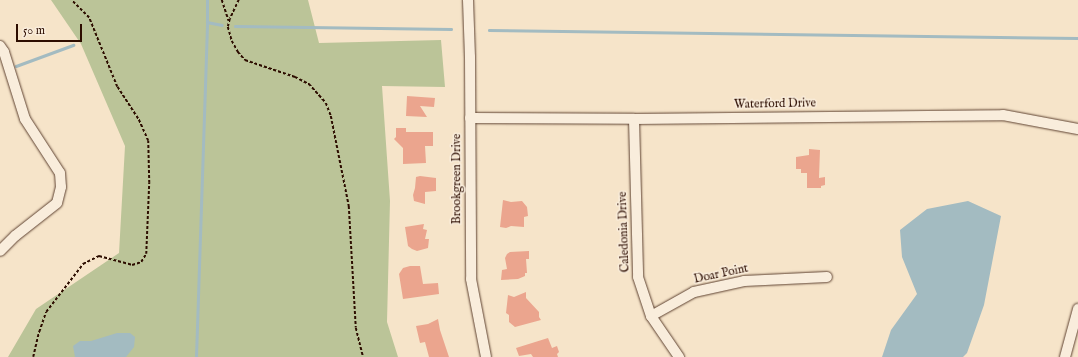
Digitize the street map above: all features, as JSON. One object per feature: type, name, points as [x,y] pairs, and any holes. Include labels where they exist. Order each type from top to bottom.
[{"type":"street","name":"Brookgreen Drive","points":[[468,0],[471,279],[486,357]]},
{"type":"street","points":[[0,46],[4,52],[25,119],[60,172],[62,187],[57,203],[15,236],[0,251]]},
{"type":"street","name":"Waterford Drive","points":[[470,118],[634,119],[1003,115],[1078,129]]},
{"type":"street","name":"Caledonia Drive","points":[[634,119],[638,277],[651,316],[679,357]]},
{"type":"street","name":"Doar Point","points":[[651,316],[694,292],[744,280],[827,277]]},
{"type":"street","points":[[1065,357],[1078,309]]},
{"type":"path","points":[[33,357],[38,332],[46,312],[83,264],[99,256],[132,265],[141,262],[146,254],[148,141],[138,119],[117,87],[89,18],[71,0]]},
{"type":"path","points":[[222,0],[229,22]]},
{"type":"path","points":[[239,0],[228,27],[232,41],[245,60],[309,84],[326,103],[331,116],[349,206],[356,328],[363,357]]},
{"type":"green space","points":[[51,0],[308,0],[319,43],[441,40],[445,87],[382,86],[390,201],[387,322],[398,357],[8,357],[36,309],[119,253],[125,146],[81,44]]},
{"type":"water","points":[[968,201],[1001,216],[984,305],[967,353],[963,357],[882,357],[891,330],[917,294],[902,257],[900,230],[927,209]]},
{"type":"water","points":[[117,333],[130,333],[135,337],[134,347],[126,357],[75,357],[73,346],[80,341],[91,341]]},
{"type":"building","points":[[407,96],[435,98],[434,107],[420,106],[427,117],[406,116]]},
{"type":"building","points":[[396,128],[406,128],[406,132],[433,132],[433,146],[425,146],[426,163],[403,164],[403,148],[394,139],[396,137]]},
{"type":"building","points":[[809,149],[820,150],[819,178],[825,177],[825,185],[821,186],[821,188],[807,188],[807,173],[801,173],[801,169],[796,169],[796,157],[809,155]]},
{"type":"building","points":[[416,177],[436,178],[436,191],[425,192],[425,204],[414,201],[413,195]]},
{"type":"building","points":[[503,200],[511,202],[522,201],[527,207],[528,216],[524,217],[524,227],[500,227]]},
{"type":"building","points":[[424,224],[423,229],[427,230],[425,239],[429,239],[428,248],[417,251],[408,246],[405,227]]},
{"type":"building","points":[[529,251],[529,259],[526,259],[527,273],[525,273],[525,276],[518,279],[501,280],[502,270],[507,269],[505,258],[507,254],[510,252]]},
{"type":"building","points":[[420,266],[423,284],[438,283],[439,294],[403,299],[399,274],[403,268]]},
{"type":"building","points":[[526,292],[526,298],[539,312],[539,317],[541,320],[515,327],[509,322],[509,315],[506,313],[508,295],[514,297]]},
{"type":"building","points":[[438,319],[449,357],[429,357],[425,342],[420,343],[416,326],[428,324]]},
{"type":"building","points":[[548,338],[552,348],[557,346],[559,352],[557,354],[558,357],[533,357],[531,354],[519,356],[516,348]]},
{"type":"waterway","points":[[196,357],[207,0]]},
{"type":"waterway","points":[[207,22],[222,25]]},
{"type":"waterway","points":[[235,26],[451,29]]},
{"type":"waterway","points":[[489,30],[1078,38]]},
{"type":"waterway","points":[[16,66],[73,45]]}]
